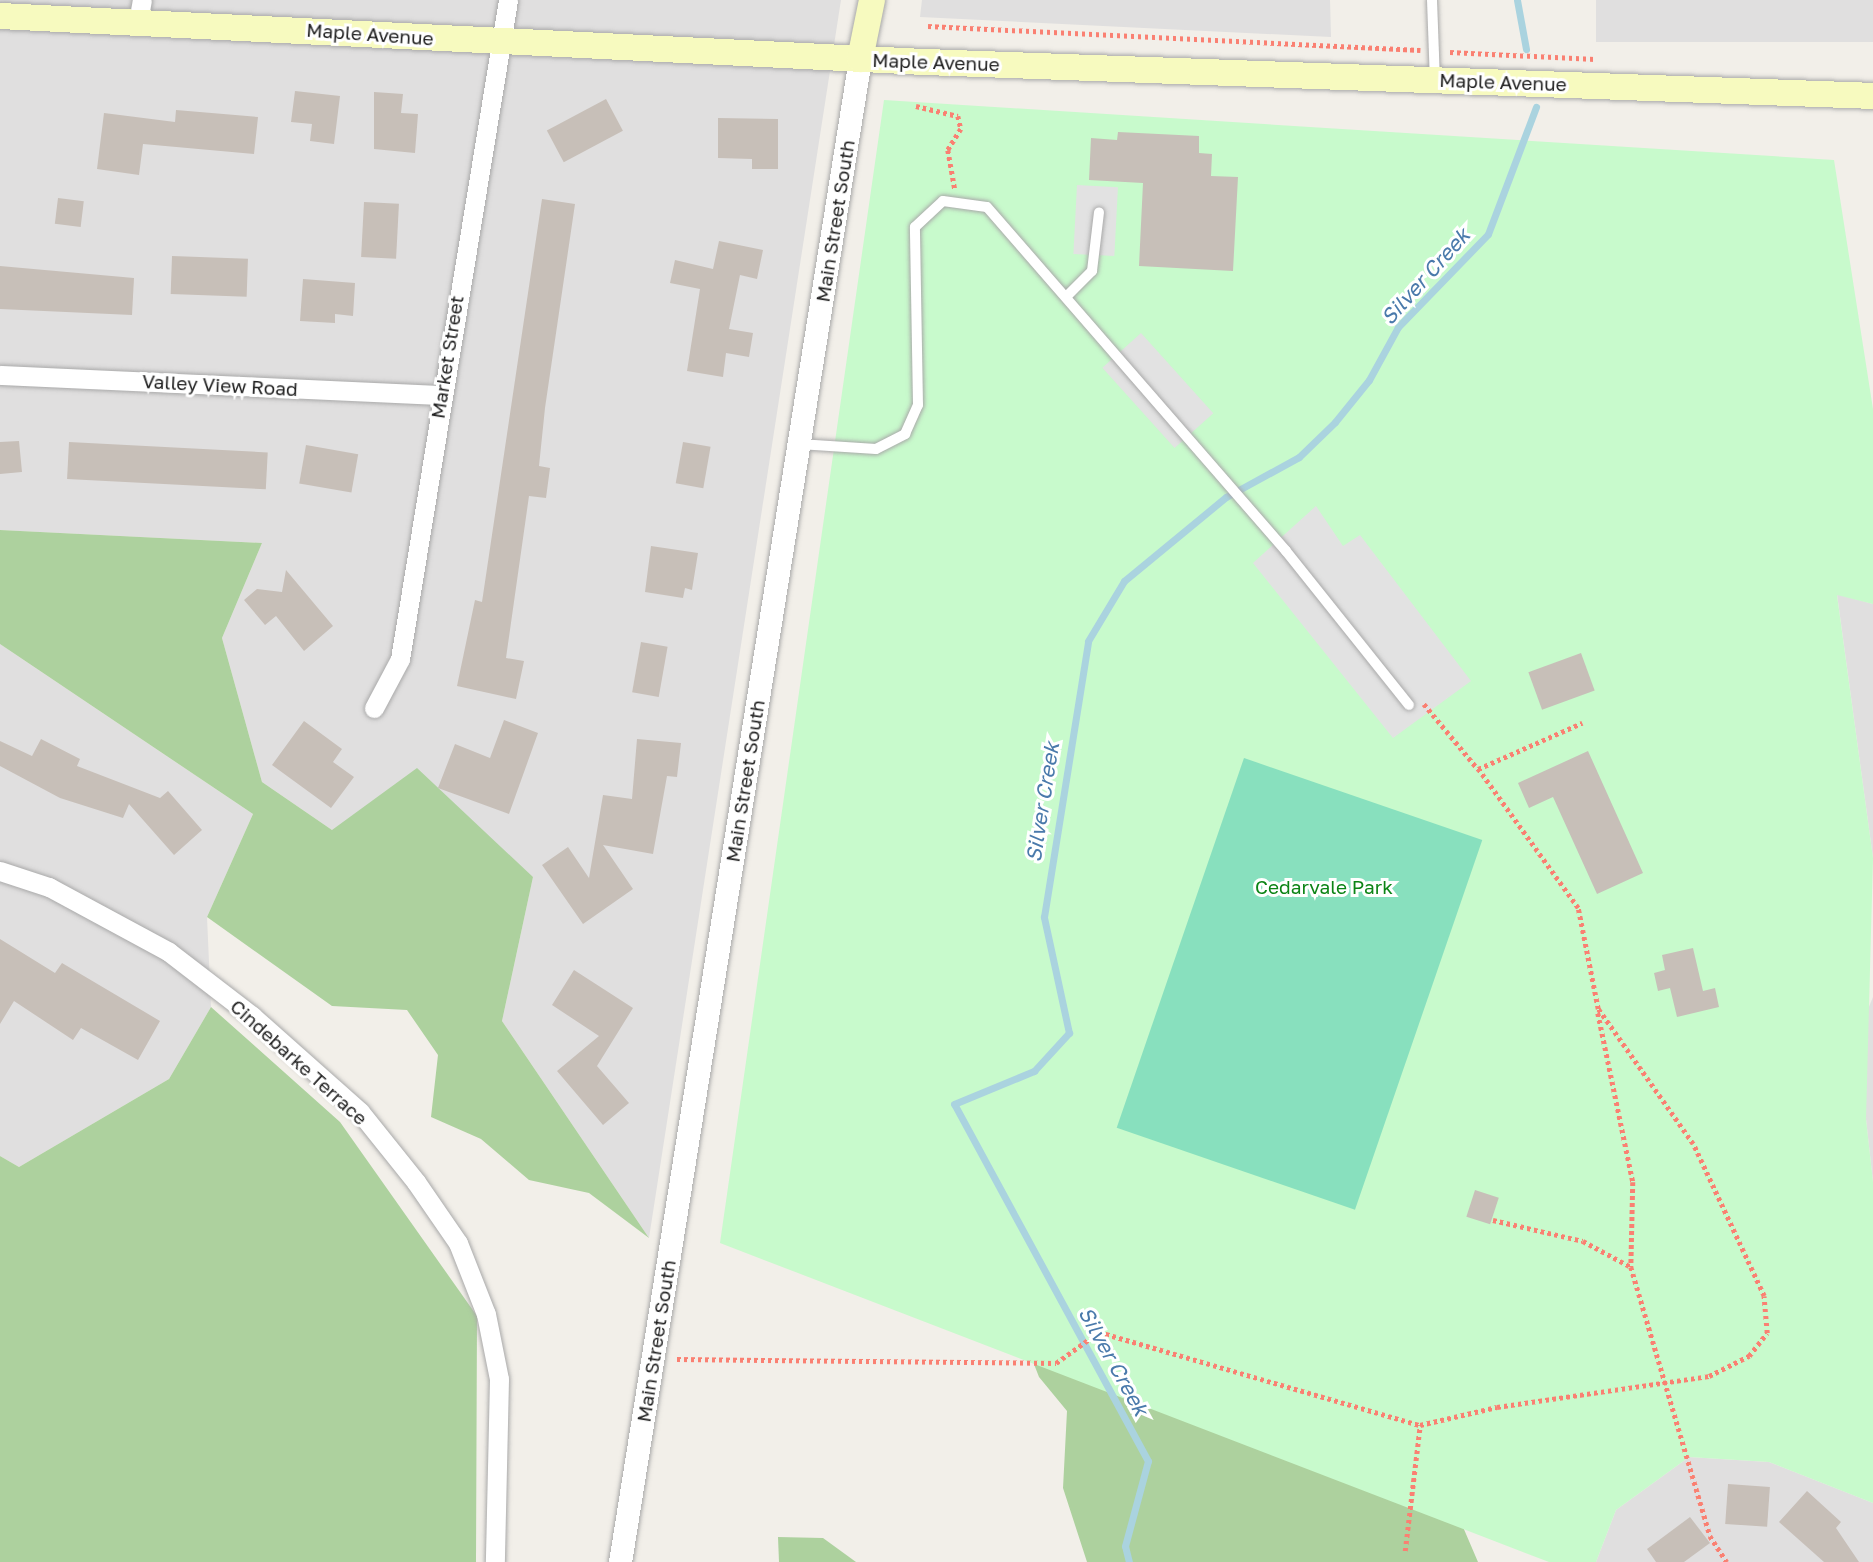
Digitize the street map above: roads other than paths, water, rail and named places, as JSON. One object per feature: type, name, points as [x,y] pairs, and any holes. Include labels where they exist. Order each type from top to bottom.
[{"type":"main road","name":"Main Street South","points":[[860,59],[873,0]]},
{"type":"main road","name":"Maple Avenue","points":[[0,16],[140,11],[501,43],[860,59],[1873,96]]},
{"type":"street","name":"Market Street","points":[[374,708],[400,659],[441,394],[508,0]]},
{"type":"street","name":"Main Street South","points":[[620,1562],[860,59]]},
{"type":"street","name":"Valley View Road","points":[[0,375],[441,394]]},
{"type":"street","name":"Cindebarke Terrace","points":[[0,872],[49,887],[169,953],[360,1112],[416,1182],[458,1243],[486,1314],[499,1379],[495,1562]]},
{"type":"lane","points":[[1432,0],[1435,80]]},
{"type":"lane","points":[[799,444],[876,449],[905,434],[918,405],[915,227],[943,201],[987,207],[1247,506],[1409,705]]},
{"type":"lane","points":[[1066,297],[1092,271],[1099,212]]},
{"type":"waterway","name":"Silver Creek","points":[[1517,0],[1526,49]]},
{"type":"waterway","name":"Silver Creek","points":[[1129,1562],[1125,1546],[1148,1461],[954,1104],[1034,1071],[1069,1033],[1044,917],[1088,641],[1124,581],[1226,497],[1299,457],[1335,422],[1369,380],[1398,327],[1488,234],[1536,107]]},
{"type":"park label","name":"Cedarvale Park","points":[[1324,887]]}]
